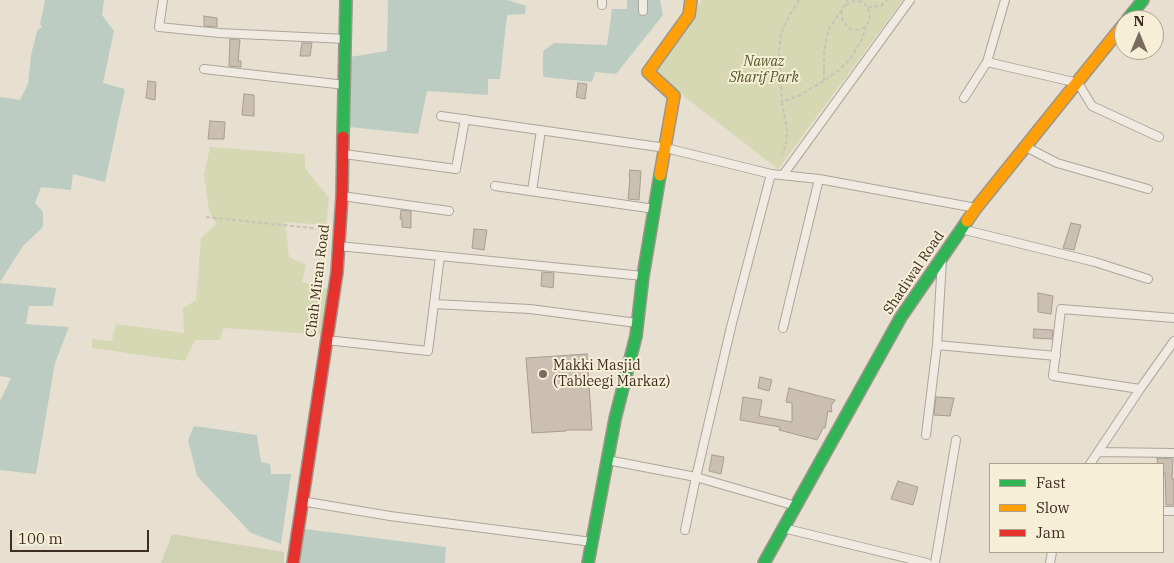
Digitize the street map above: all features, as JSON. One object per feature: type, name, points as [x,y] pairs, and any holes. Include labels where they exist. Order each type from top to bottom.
[{"type":"street","points":[[163,0],[159,27],[219,33],[346,40]]},
{"type":"street","name":"Chah Miran Road","points":[[292,563],[337,272],[341,231],[346,0]]},
{"type":"street","points":[[642,11],[644,0]]},
{"type":"street","points":[[588,563],[615,418],[636,336],[643,276],[674,96],[648,72],[689,15],[691,0]]},
{"type":"street","points":[[783,175],[910,0]]},
{"type":"street","points":[[964,98],[988,62],[1005,0]]},
{"type":"street","name":"Shadiwal Road","points":[[764,563],[901,318],[976,208],[1114,37]]},
{"type":"street","points":[[988,62],[1078,83],[1092,106],[1159,137]]},
{"type":"street","points":[[204,69],[345,86]]},
{"type":"street","points":[[441,116],[666,148],[771,174],[819,179],[976,208]]},
{"type":"street","points":[[344,154],[456,169],[465,119]]},
{"type":"street","points":[[532,191],[541,130]]},
{"type":"street","points":[[1026,147],[1057,163],[1148,189]]},
{"type":"street","points":[[685,530],[731,328],[771,174]]},
{"type":"street","points":[[783,328],[819,179]]},
{"type":"street","points":[[495,186],[655,209]]},
{"type":"street","points":[[342,196],[449,211]]},
{"type":"street","points":[[961,229],[1095,262],[1148,279]]},
{"type":"street","points":[[339,246],[643,276]]},
{"type":"street","points":[[326,340],[428,351],[440,256]]},
{"type":"street","points":[[926,435],[937,345],[942,257]]},
{"type":"street","points":[[434,304],[530,309],[637,322]]},
{"type":"street","points":[[1140,389],[1053,376],[1061,309],[1174,318]]},
{"type":"street","points":[[1091,463],[1174,341]]},
{"type":"street","points":[[937,345],[1056,356]]},
{"type":"street","points":[[934,563],[956,440]]},
{"type":"street","points":[[1099,452],[1174,453]]},
{"type":"street","points":[[607,460],[696,477],[796,506]]},
{"type":"street","points":[[301,501],[390,516],[592,542]]},
{"type":"street","points":[[783,528],[927,563]]},
{"type":"path","points":[[782,154],[786,145],[787,131],[782,102],[779,49],[781,34],[799,0]]},
{"type":"path","points":[[824,80],[824,54],[829,29],[848,0]]},
{"type":"path","points":[[868,7],[881,6],[887,0]]},
{"type":"path","points":[[782,102],[800,95],[824,80],[839,70],[850,59],[870,20],[868,7],[862,1],[854,1],[846,5],[841,15],[845,25],[851,30],[865,28]]},
{"type":"path","points":[[206,217],[341,231]]},
{"type":"green space","name":"Nawaz Sharif Park","points":[[702,0],[903,0],[778,169],[651,71]]},
{"type":"green space","points":[[210,147],[305,154],[305,168],[329,198],[326,225],[285,222],[289,257],[306,265],[302,282],[334,291],[327,335],[223,328],[220,340],[195,340],[185,361],[92,348],[92,339],[112,341],[116,324],[184,333],[183,308],[196,300],[201,238],[216,224],[209,210],[204,175]]},
{"type":"green space","points":[[172,534],[284,552],[284,563],[161,563]]},
{"type":"shaded area","points":[[45,0],[104,0],[102,15],[114,31],[103,83],[125,89],[105,182],[73,174],[71,190],[41,187],[35,203],[43,212],[43,227],[23,246],[0,282],[0,97],[20,100],[28,84],[31,55],[37,31],[42,27],[40,24]]},
{"type":"shaded area","points":[[388,0],[508,0],[526,6],[525,14],[507,15],[500,79],[488,79],[488,95],[427,91],[418,134],[349,127],[350,57],[387,51]]},
{"type":"shaded area","points":[[627,0],[660,0],[663,15],[616,74],[595,72],[592,82],[543,77],[543,51],[554,43],[607,45],[612,9],[627,9]]},
{"type":"shaded area","points":[[0,283],[56,288],[53,306],[29,306],[26,324],[69,327],[55,363],[36,474],[0,470],[0,401],[11,378],[0,376]]},
{"type":"shaded area","points":[[194,426],[257,435],[261,462],[270,464],[271,474],[291,474],[281,544],[251,533],[197,476],[188,440]]},
{"type":"shaded area","points":[[297,528],[446,547],[445,563],[293,563]]},
{"type":"building","points":[[204,16],[217,18],[217,27],[204,26]]},
{"type":"building","points":[[230,39],[240,40],[238,61],[241,61],[241,67],[229,66]]},
{"type":"building","points":[[302,43],[312,43],[310,56],[300,56]]},
{"type":"building","points":[[148,81],[156,82],[155,100],[146,98]]},
{"type":"building","points":[[578,83],[587,84],[585,99],[576,97]]},
{"type":"building","points":[[244,94],[254,95],[254,116],[242,115]]},
{"type":"building","points":[[210,121],[225,122],[224,139],[208,139]]},
{"type":"building","points":[[630,170],[641,171],[639,200],[628,199]]},
{"type":"building","points":[[401,210],[411,211],[411,228],[402,227],[402,219],[400,219]]},
{"type":"building","points":[[1071,223],[1081,225],[1074,250],[1063,248]]},
{"type":"building","points":[[474,229],[487,230],[484,250],[472,248]]},
{"type":"building","points":[[542,272],[554,273],[553,288],[541,286]]},
{"type":"building","points":[[1038,293],[1053,296],[1051,314],[1038,312]]},
{"type":"building","points":[[1034,329],[1053,330],[1052,339],[1033,338]]},
{"type":"building","points":[[587,354],[592,430],[532,433],[526,358]]},
{"type":"building","points":[[760,377],[772,380],[769,391],[758,388]]},
{"type":"building","points":[[789,388],[835,400],[831,406],[832,412],[828,411],[825,428],[823,428],[817,440],[779,430],[780,427],[740,420],[743,397],[762,400],[759,416],[792,422],[792,403],[786,402]]},
{"type":"building","points":[[936,397],[954,398],[950,416],[934,415]]},
{"type":"building","points":[[712,455],[724,457],[721,474],[709,471]]},
{"type":"building","points":[[1157,458],[1173,459],[1174,505],[1166,505],[1164,463],[1158,463]]},
{"type":"building","points":[[898,481],[918,487],[913,505],[891,499]]},
{"type":"traffic: fast","points":[[343,137],[346,0]]},
{"type":"traffic: fast","points":[[1135,10],[1143,0]]},
{"type":"traffic: fast","points":[[588,563],[615,419],[636,336],[643,276],[660,175]]},
{"type":"traffic: fast","points":[[764,563],[901,317],[967,221]]},
{"type":"traffic: slow","points":[[660,175],[674,96],[648,72],[689,15],[691,0]]},
{"type":"traffic: slow","points":[[967,221],[1114,36]]},
{"type":"traffic: jam","points":[[293,563],[337,272],[342,196],[343,137]]},
{"type":"place","name":"Makki Masjid (Tableegi Markaz)","points":[[543,374]]}]
